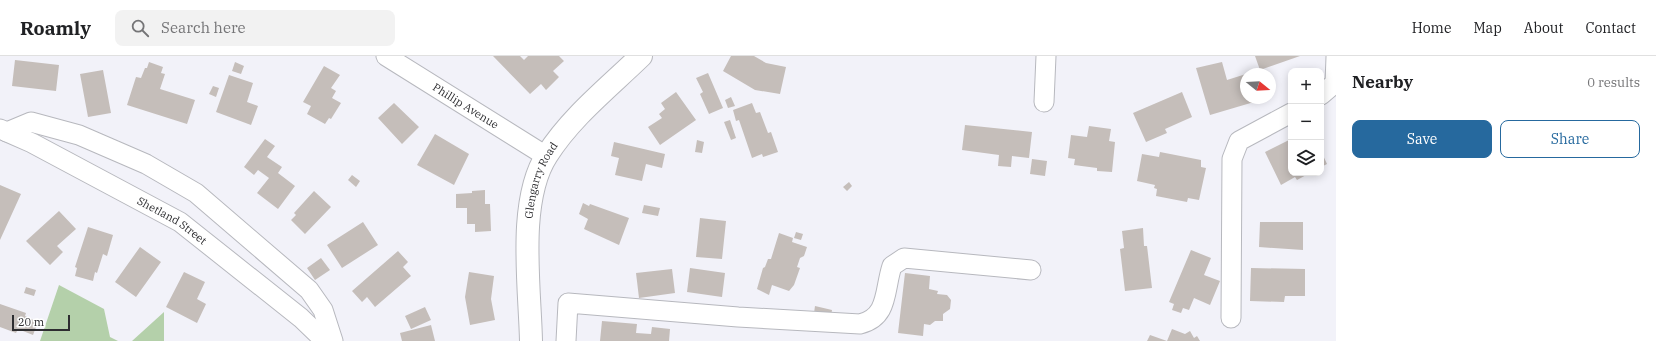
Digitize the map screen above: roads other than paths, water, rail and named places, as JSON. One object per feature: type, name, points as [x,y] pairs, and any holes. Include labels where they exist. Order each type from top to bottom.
[{"type":"main road","name":"Glengarry Road","points":[[531,341],[527,217],[535,181],[546,156],[569,126],[641,56]]},
{"type":"street","name":"Phillip Avenue","points":[[386,56],[546,156]]},
{"type":"street","points":[[1044,102],[1046,56]]},
{"type":"street","points":[[1324,93],[1334,83],[1336,57]]},
{"type":"street","points":[[1231,318],[1232,159],[1239,141],[1288,115]]},
{"type":"street","points":[[3,130],[31,122],[79,135],[146,164],[196,193],[309,290],[323,310],[333,341]]},
{"type":"street","name":"Shetland Street","points":[[3,130],[32,143],[180,222],[301,318],[325,341]]},
{"type":"street","points":[[566,341],[568,303],[738,317],[860,324],[873,319],[879,314],[883,306],[892,266],[904,258],[1031,270]]}]
